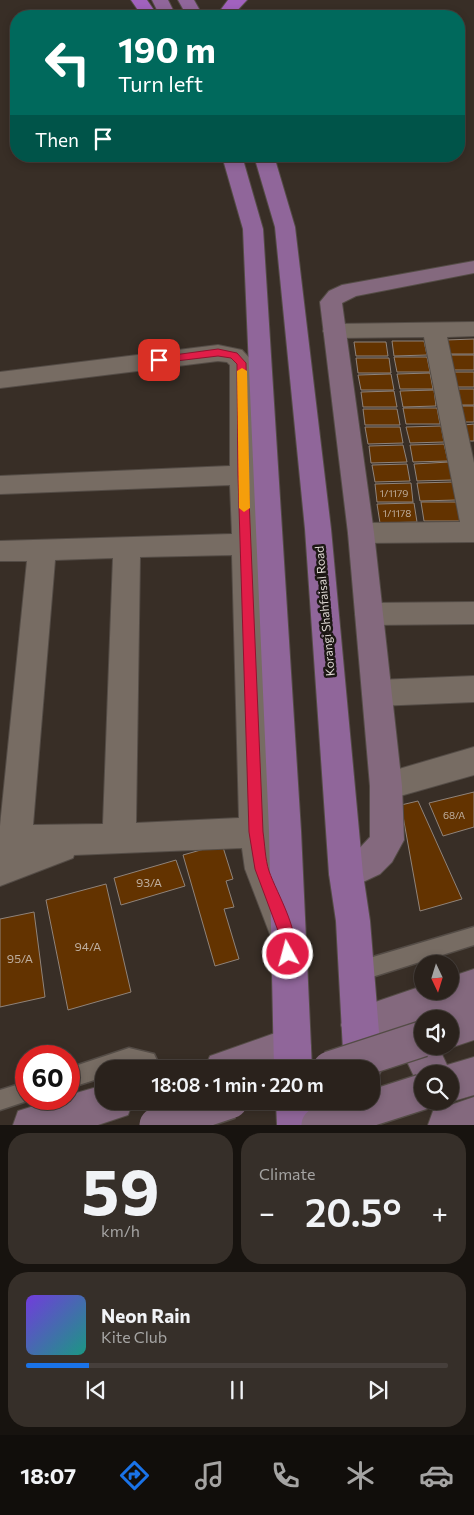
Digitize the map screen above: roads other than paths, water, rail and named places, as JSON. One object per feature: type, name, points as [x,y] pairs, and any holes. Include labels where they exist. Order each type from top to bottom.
[{"type":"highway","points":[[228,10],[239,0]]},
{"type":"main road","points":[[234,162],[253,229],[271,831],[287,936],[292,1058]]},
{"type":"main road","name":"Korangi Shahfaisal Road","points":[[266,162],[285,227],[318,529],[363,1060]]},
{"type":"main road","points":[[295,1110],[296,1125]]},
{"type":"main road","points":[[368,1110],[370,1125]]},
{"type":"street","points":[[346,874],[368,863],[380,851],[387,840],[386,786],[361,533],[331,302],[337,296],[350,290],[474,267]]},
{"type":"street","points":[[434,329],[474,526]]},
{"type":"street","points":[[334,331],[474,329]]},
{"type":"street","points":[[0,380],[218,353],[234,355],[242,363],[246,544],[271,831],[119,839],[8,841],[42,551]]},
{"type":"street","points":[[0,485],[243,475]]},
{"type":"street","points":[[361,533],[474,532]]},
{"type":"street","points":[[0,551],[246,544]]},
{"type":"street","points":[[119,839],[127,548]]},
{"type":"street","points":[[369,614],[474,613]]},
{"type":"street","points":[[377,693],[474,689]]},
{"type":"street","points":[[386,786],[474,761]]},
{"type":"street","points":[[0,870],[82,840]]},
{"type":"street","points":[[347,1060],[412,1025],[474,987]]},
{"type":"street","points":[[459,1027],[474,1022]]},
{"type":"street","points":[[359,1025],[412,1025]]},
{"type":"street","points":[[412,1025],[428,1065]]},
{"type":"street","points":[[279,1060],[292,1058]]},
{"type":"street","points":[[459,1080],[474,1076]]},
{"type":"street","points":[[319,1125],[414,1095]]},
{"type":"street","points":[[32,1125],[95,1107]]},
{"type":"street","points":[[195,1110],[196,1125]]},
{"type":"street","points":[[156,1125],[202,1110]]},
{"type":"lane","points":[[356,972],[474,936]]},
{"type":"lane","points":[[124,1060],[130,1058],[141,1060]]},
{"type":"lane","points":[[80,1074],[95,1069]]},
{"type":"lane","points":[[0,1100],[15,1095]]}]
